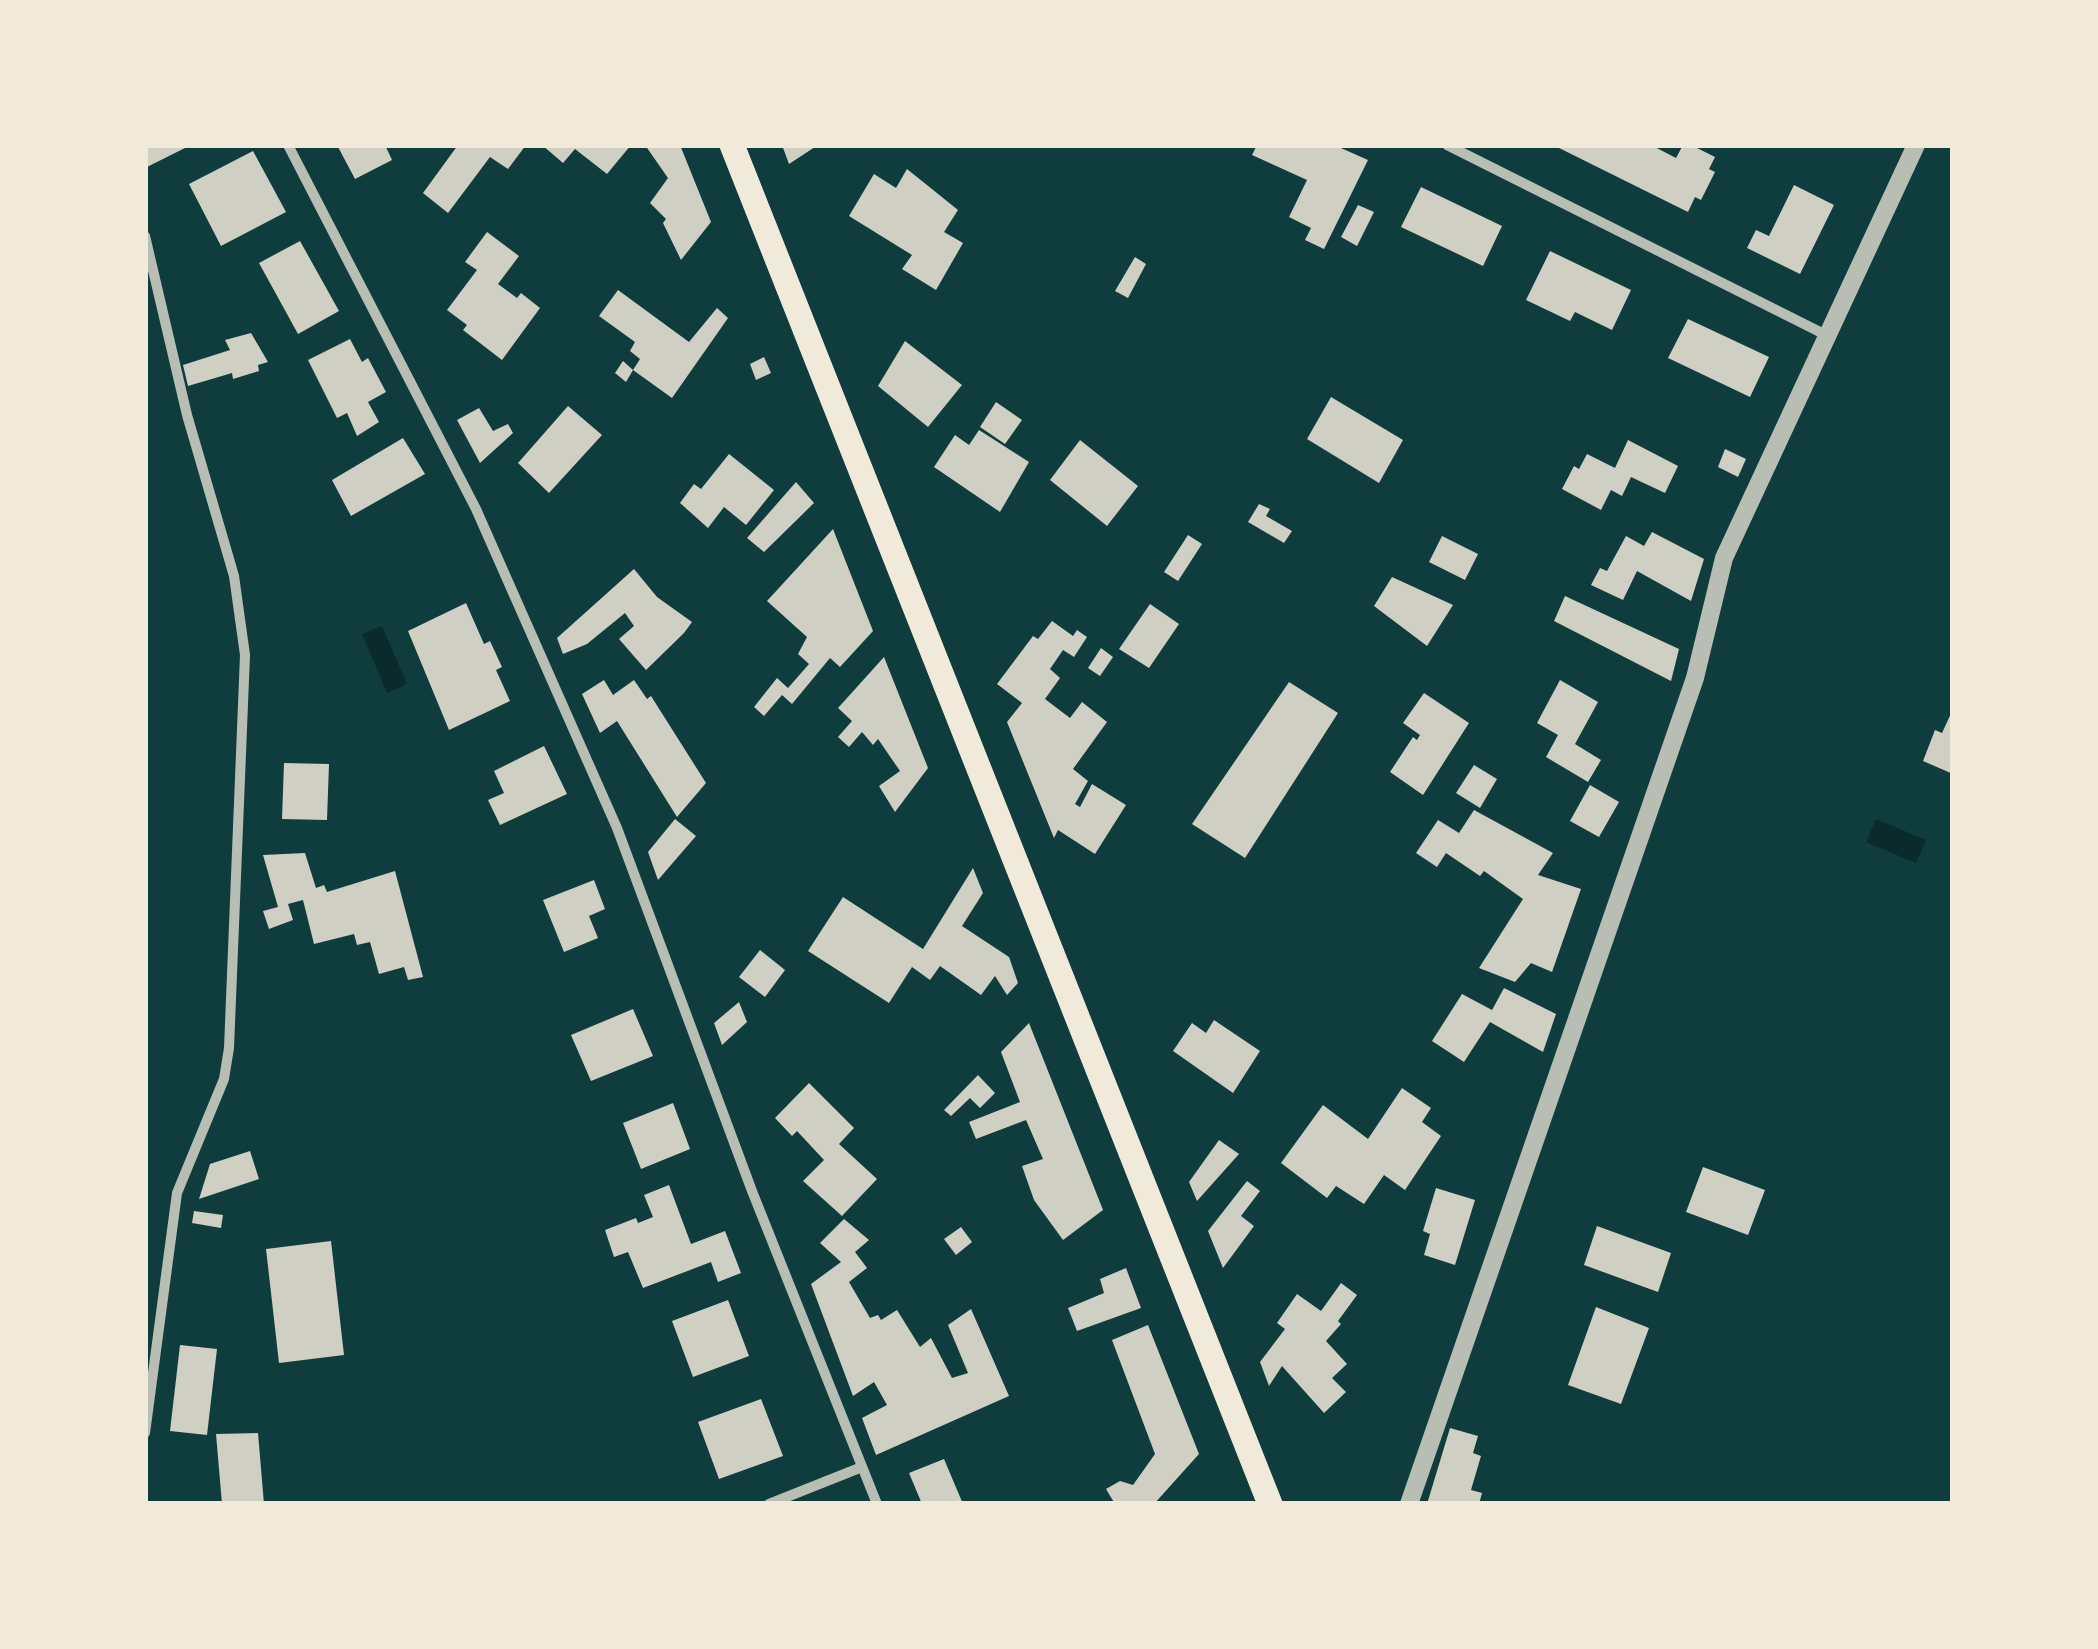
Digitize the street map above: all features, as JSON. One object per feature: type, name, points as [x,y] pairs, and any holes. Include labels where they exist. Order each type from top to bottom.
[{"type":"main road","points":[[732,145],[1270,1504]]},
{"type":"street","points":[[288,145],[476,509],[617,828],[752,1190],[876,1504]]},
{"type":"street","points":[[1447,145],[1828,336]]},
{"type":"street","points":[[1409,1504],[1695,678],[1724,558],[1916,145]]},
{"type":"street","points":[[145,236],[187,415],[234,576],[245,655],[229,1048],[224,1080],[177,1193],[145,1434]]},
{"type":"street","points":[[768,1504],[862,1467]]},
{"type":"water","points":[[382,626],[407,684],[387,693],[362,634]]},
{"type":"water","points":[[1876,819],[1926,840],[1916,863],[1866,842]]},
{"type":"building","points":[[145,145],[191,145],[145,168]]},
{"type":"building","points":[[337,145],[385,145],[392,160],[355,179]]},
{"type":"building","points":[[458,145],[526,145],[508,169],[490,157],[448,213],[423,193]]},
{"type":"building","points":[[542,145],[631,145],[607,174],[575,149],[563,163]]},
{"type":"building","points":[[645,145],[680,145],[711,222],[681,260],[663,223],[666,219],[650,203],[668,178]]},
{"type":"building","points":[[782,145],[818,145],[789,164]]},
{"type":"building","points":[[1257,145],[1334,145],[1368,160],[1324,249],[1305,240],[1311,228],[1289,217],[1307,180],[1252,155]]},
{"type":"building","points":[[1553,145],[1651,145],[1676,158],[1683,145],[1691,145],[1715,157],[1709,169],[1715,172],[1701,200],[1695,197],[1688,212]]},
{"type":"building","points":[[253,151],[286,212],[221,246],[189,184]]},
{"type":"building","points":[[907,169],[958,210],[944,232],[963,243],[936,290],[902,269],[912,255],[849,216],[874,174],[896,188]]},
{"type":"building","points":[[1794,185],[1834,205],[1800,274],[1747,248],[1756,230],[1769,236]]},
{"type":"building","points":[[1421,187],[1502,226],[1483,266],[1401,227]]},
{"type":"building","points":[[1358,205],[1374,212],[1357,246],[1341,237]]},
{"type":"building","points":[[487,232],[519,256],[498,284],[517,298],[521,293],[540,308],[502,360],[463,330],[467,325],[447,310],[477,270],[465,262]]},
{"type":"building","points":[[300,241],[339,311],[298,334],[259,263]]},
{"type":"building","points":[[1550,251],[1631,290],[1612,330],[1575,312],[1570,321],[1526,300]]},
{"type":"building","points":[[1135,257],[1146,264],[1128,298],[1115,291]]},
{"type":"building","points":[[618,290],[689,342],[717,308],[728,318],[672,398],[633,370],[640,359],[630,351],[635,342],[599,316]]},
{"type":"building","points":[[1688,319],[1769,357],[1750,397],[1668,358]]},
{"type":"building","points":[[251,333],[268,362],[258,365],[259,371],[233,379],[232,373],[188,386],[183,365],[230,350],[225,340]]},
{"type":"building","points":[[350,339],[362,362],[368,358],[386,392],[368,402],[379,422],[357,436],[347,413],[337,418],[308,360]]},
{"type":"building","points":[[905,341],[962,385],[928,427],[878,386]]},
{"type":"building","points":[[764,357],[771,373],[756,380],[750,364]]},
{"type":"building","points":[[623,361],[633,370],[626,382],[615,373]]},
{"type":"building","points":[[1331,397],[1403,440],[1379,483],[1307,439]]},
{"type":"building","points":[[996,402],[1022,420],[1005,444],[980,427]]},
{"type":"building","points":[[568,406],[602,435],[549,493],[518,463]]},
{"type":"building","points":[[479,408],[493,431],[508,424],[513,433],[480,463],[457,420]]},
{"type":"building","points":[[979,430],[1029,462],[1000,512],[934,467],[955,435],[969,445]]},
{"type":"building","points":[[403,438],[425,474],[351,516],[332,480]]},
{"type":"building","points":[[1080,440],[1138,486],[1107,526],[1050,480]]},
{"type":"building","points":[[1628,440],[1678,466],[1665,493],[1631,477],[1622,496],[1611,490],[1601,510],[1562,489],[1574,466],[1579,469],[1587,454],[1615,468]]},
{"type":"building","points":[[1725,449],[1746,459],[1738,477],[1718,467]]},
{"type":"building","points":[[729,454],[774,490],[746,525],[724,507],[708,528],[680,503],[694,484],[701,489]]},
{"type":"building","points":[[796,482],[814,503],[764,552],[747,538]]},
{"type":"building","points":[[1259,504],[1270,509],[1266,516],[1292,531],[1284,543],[1248,522]]},
{"type":"building","points":[[833,529],[873,631],[840,667],[830,658],[792,704],[782,695],[764,716],[754,707],[777,678],[788,688],[809,664],[798,654],[807,637],[767,601]]},
{"type":"building","points":[[1652,532],[1704,559],[1691,601],[1637,571],[1623,600],[1591,585],[1600,568],[1607,571],[1626,536],[1644,546]]},
{"type":"building","points":[[1188,535],[1202,544],[1178,581],[1164,572]]},
{"type":"building","points":[[1442,536],[1478,554],[1465,580],[1429,562]]},
{"type":"building","points":[[634,569],[657,597],[692,622],[684,633],[646,670],[619,639],[634,626],[625,613],[587,644],[563,654],[557,638]]},
{"type":"building","points":[[1392,577],[1453,605],[1427,646],[1374,606]]},
{"type":"building","points":[[1565,596],[1679,649],[1671,681],[1554,621]]},
{"type":"building","points":[[466,603],[484,644],[490,641],[502,667],[496,670],[510,701],[449,730],[408,631]]},
{"type":"building","points":[[1150,604],[1179,624],[1149,668],[1119,649]]},
{"type":"building","points":[[1052,621],[1073,636],[1077,630],[1087,637],[1074,657],[1063,650],[1050,669],[1060,678],[1045,699],[1070,718],[1082,702],[1107,722],[1073,769],[1088,781],[1075,804],[1080,807],[1092,784],[1126,805],[1095,854],[1058,830],[1054,838],[1007,722],[1022,703],[997,684],[1033,636],[1038,639]]},
{"type":"building","points":[[1101,648],[1113,657],[1100,676],[1088,668]]},
{"type":"building","points":[[884,657],[928,768],[895,812],[879,786],[900,771],[878,739],[873,745],[862,732],[849,747],[838,737],[852,721],[838,708]]},
{"type":"building","points":[[604,680],[613,695],[634,680],[647,699],[651,696],[706,783],[677,817],[617,721],[600,733],[582,694]]},
{"type":"building","points":[[1560,680],[1598,702],[1575,744],[1601,760],[1588,782],[1546,757],[1558,735],[1537,723]]},
{"type":"building","points":[[1289,682],[1338,713],[1245,858],[1192,824]]},
{"type":"building","points":[[1424,693],[1469,723],[1423,795],[1390,772],[1413,737],[1417,740],[1420,735],[1403,723]]},
{"type":"building","points":[[1953,709],[1953,774],[1923,761],[1935,730],[1942,733]]},
{"type":"building","points":[[544,746],[567,794],[500,825],[488,800],[504,793],[494,771]]},
{"type":"building","points":[[284,763],[329,764],[327,820],[282,819]]},
{"type":"building","points":[[1474,765],[1497,779],[1480,808],[1456,793]]},
{"type":"building","points":[[1590,785],[1619,802],[1599,837],[1570,821]]},
{"type":"building","points":[[1474,810],[1553,853],[1538,875],[1581,889],[1552,972],[1531,963],[1515,982],[1479,968],[1523,899],[1484,871],[1480,876],[1446,853],[1437,867],[1416,853],[1438,820],[1459,833]]},
{"type":"building","points":[[675,819],[696,836],[658,880],[648,852]]},
{"type":"building","points":[[305,853],[316,888],[324,885],[327,892],[395,871],[423,977],[408,980],[404,967],[379,974],[370,942],[357,945],[354,934],[314,944],[303,900],[288,904],[293,920],[269,929],[263,911],[278,907],[263,855]]},
{"type":"building","points":[[973,868],[983,893],[962,926],[1009,957],[1018,983],[1007,995],[995,976],[981,995],[940,966],[930,980],[912,967],[889,1003],[808,951],[843,897],[923,949]]},
{"type":"building","points":[[594,880],[605,909],[589,916],[598,938],[564,952],[543,900]]},
{"type":"building","points":[[760,950],[785,970],[765,997],[739,977]]},
{"type":"building","points":[[1504,988],[1556,1014],[1543,1052],[1490,1022],[1464,1062],[1432,1041],[1462,994],[1492,1010]]},
{"type":"building","points":[[739,1002],[747,1022],[722,1045],[714,1023]]},
{"type":"building","points":[[633,1009],[653,1056],[591,1081],[571,1035]]},
{"type":"building","points":[[1214,1020],[1260,1051],[1233,1093],[1173,1051],[1192,1023],[1206,1033]]},
{"type":"building","points":[[1029,1023],[1103,1210],[1063,1240],[1034,1200],[1022,1166],[1043,1159],[1026,1120],[976,1139],[969,1122],[1020,1102],[1001,1052]]},
{"type":"building","points":[[978,1075],[995,1093],[980,1108],[970,1098],[951,1116],[944,1110]]},
{"type":"building","points":[[809,1083],[854,1128],[839,1144],[877,1179],[842,1216],[803,1181],[824,1160],[797,1131],[792,1136],[775,1118]]},
{"type":"building","points":[[1402,1088],[1431,1108],[1422,1122],[1441,1136],[1405,1190],[1384,1175],[1364,1204],[1336,1186],[1327,1198],[1281,1163],[1323,1105],[1368,1139]]},
{"type":"building","points":[[673,1103],[690,1149],[641,1169],[623,1123]]},
{"type":"building","points":[[1219,1140],[1239,1154],[1197,1201],[1189,1182]]},
{"type":"building","points":[[250,1151],[259,1179],[199,1199],[210,1164]]},
{"type":"building","points":[[1703,1167],[1765,1190],[1748,1235],[1686,1212]]},
{"type":"building","points":[[1247,1181],[1260,1191],[1241,1216],[1254,1226],[1223,1268],[1208,1231]]},
{"type":"building","points":[[669,1185],[691,1244],[725,1231],[741,1273],[718,1282],[711,1262],[643,1288],[628,1252],[614,1257],[605,1230],[636,1218],[638,1223],[653,1217],[644,1195]]},
{"type":"building","points":[[1436,1188],[1475,1200],[1455,1265],[1424,1255],[1430,1234],[1423,1231]]},
{"type":"building","points":[[194,1211],[223,1215],[221,1228],[192,1223]]},
{"type":"building","points":[[844,1219],[869,1240],[855,1252],[867,1268],[849,1282],[870,1318],[878,1315],[881,1320],[897,1310],[920,1347],[931,1338],[952,1378],[968,1373],[948,1325],[971,1309],[1009,1396],[876,1455],[862,1418],[887,1405],[874,1382],[853,1396],[811,1284],[841,1262],[820,1243]]},
{"type":"building","points":[[1597,1226],[1671,1253],[1658,1292],[1584,1265]]},
{"type":"building","points":[[961,1227],[972,1242],[956,1255],[944,1239]]},
{"type":"building","points":[[331,1241],[344,1355],[279,1363],[266,1249]]},
{"type":"building","points":[[1126,1268],[1141,1308],[1077,1331],[1068,1308],[1104,1293],[1100,1279]]},
{"type":"building","points":[[1341,1283],[1357,1295],[1326,1341],[1347,1364],[1332,1378],[1346,1392],[1324,1413],[1282,1366],[1269,1386],[1260,1362],[1285,1329],[1277,1323],[1297,1294],[1321,1311]]},
{"type":"building","points":[[728,1300],[749,1356],[693,1377],[672,1321]]},
{"type":"building","points":[[1596,1307],[1649,1328],[1621,1404],[1568,1385]]},
{"type":"building","points":[[1148,1325],[1199,1454],[1154,1504],[1115,1504],[1106,1489],[1120,1481],[1133,1485],[1155,1454],[1112,1340]]},
{"type":"building","points":[[180,1345],[217,1349],[207,1435],[170,1431]]},
{"type":"building","points":[[761,1399],[783,1456],[719,1479],[698,1422]]},
{"type":"building","points":[[1450,1428],[1478,1436],[1473,1453],[1481,1456],[1471,1490],[1482,1493],[1479,1504],[1427,1504]]},
{"type":"building","points":[[258,1433],[264,1504],[222,1504],[216,1434]]},
{"type":"building","points":[[944,1459],[963,1504],[922,1504],[909,1473]]}]
